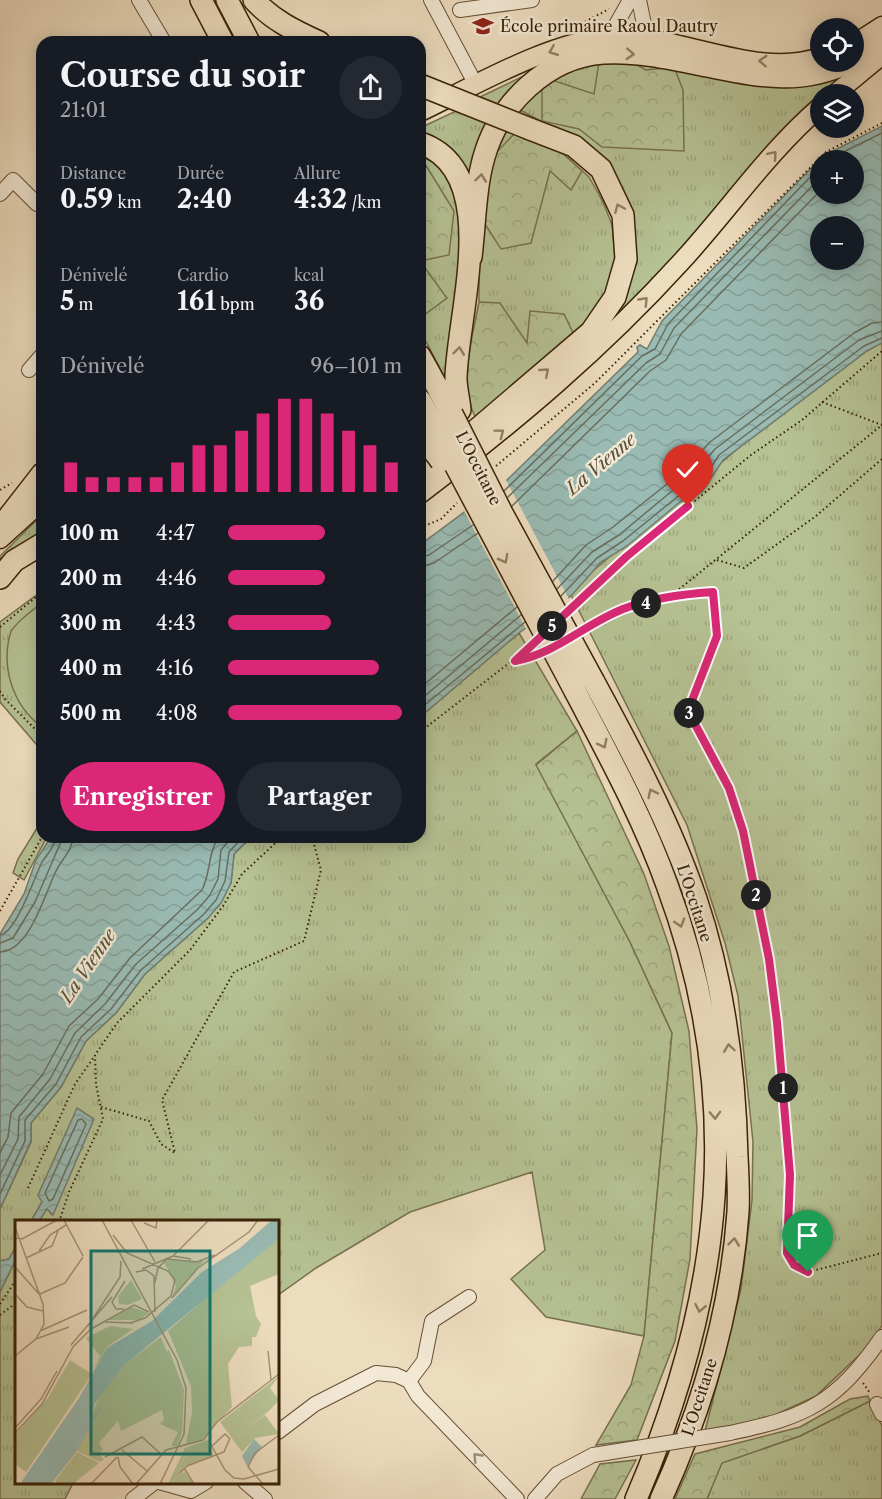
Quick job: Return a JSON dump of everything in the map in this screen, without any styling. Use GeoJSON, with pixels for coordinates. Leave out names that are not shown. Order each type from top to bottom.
{"type":"FeatureCollection","features":[{"type":"Feature","properties":{"kind":"highway"},"geometry":{"type":"LineString","coordinates":[[195,0],[210,36]]}},
{"type":"Feature","properties":{"kind":"highway"},"geometry":{"type":"LineString","coordinates":[[201,0],[220,36]]}},
{"type":"Feature","properties":{"kind":"highway"},"geometry":{"type":"LineString","coordinates":[[226,0],[246,36]]}},
{"type":"Feature","properties":{"kind":"highway"},"geometry":{"type":"LineString","coordinates":[[254,0],[266,13],[305,36]]}},
{"type":"Feature","properties":{"kind":"highway"},"geometry":{"type":"LineString","coordinates":[[864,54],[882,45]]}},
{"type":"Feature","properties":{"kind":"highway"},"geometry":{"type":"LineString","coordinates":[[441,420],[456,379],[483,158],[494,129],[516,97],[564,62],[601,53],[631,53],[785,78],[828,72]]}},
{"type":"Feature","properties":{"kind":"highway"},"geometry":{"type":"LineString","coordinates":[[426,87],[574,146],[601,169],[623,215],[626,259],[615,297],[591,332],[426,473]]}},
{"type":"Feature","properties":{"kind":"highway"},"geometry":{"type":"LineString","coordinates":[[426,145],[433,147],[449,162],[464,185],[471,257]]}},
{"type":"Feature","properties":{"kind":"highway","name":"L'Occitane"},"geometry":{"type":"LineString","coordinates":[[426,374],[467,505],[657,802],[696,899],[713,959],[733,1077],[738,1211],[729,1283],[701,1399],[661,1499]]}},
{"type":"Feature","properties":{"kind":"highway","name":"L'Occitane"},"geometry":{"type":"LineString","coordinates":[[426,406],[441,420],[465,432],[585,687],[667,885],[691,960],[703,1011],[714,1094],[716,1180],[705,1279],[689,1353],[671,1411],[636,1499]]}},
{"type":"Feature","properties":{"kind":"highway"},"geometry":{"type":"LineString","coordinates":[[0,528],[36,482]]}},
{"type":"Feature","properties":{"kind":"highway"},"geometry":{"type":"LineString","coordinates":[[0,579],[14,561],[36,548]]}},
{"type":"Feature","properties":{"kind":"main road"},"geometry":{"type":"LineString","coordinates":[[864,38],[882,26]]}},
{"type":"Feature","properties":{"kind":"main road"},"geometry":{"type":"LineString","coordinates":[[426,109],[559,47],[609,37],[658,40],[756,61],[804,63],[810,61]]}},
{"type":"Feature","properties":{"kind":"main road"},"geometry":{"type":"LineString","coordinates":[[847,84],[882,55]]}},
{"type":"Feature","properties":{"kind":"main road"},"geometry":{"type":"LineString","coordinates":[[426,489],[512,424],[606,341],[682,261],[795,129],[810,116]]}},
{"type":"Feature","properties":{"kind":"main road"},"geometry":{"type":"LineString","coordinates":[[0,538],[36,506]]}},
{"type":"Feature","properties":{"kind":"main road"},"geometry":{"type":"LineString","coordinates":[[0,579],[36,559]]}},
{"type":"Feature","properties":{"kind":"street"},"geometry":{"type":"LineString","coordinates":[[139,0],[160,36]]}},
{"type":"Feature","properties":{"kind":"street"},"geometry":{"type":"LineString","coordinates":[[430,0],[476,85]]}},
{"type":"Feature","properties":{"kind":"street"},"geometry":{"type":"LineString","coordinates":[[460,10],[532,0]]}},
{"type":"Feature","properties":{"kind":"street"},"geometry":{"type":"LineString","coordinates":[[609,37],[630,0]]}},
{"type":"Feature","properties":{"kind":"street"},"geometry":{"type":"LineString","coordinates":[[639,0],[645,29],[658,40]]}},
{"type":"Feature","properties":{"kind":"street"},"geometry":{"type":"LineString","coordinates":[[0,195],[13,180],[36,203]]}},
{"type":"Feature","properties":{"kind":"street"},"geometry":{"type":"LineString","coordinates":[[29,370],[36,362]]}},
{"type":"Feature","properties":{"kind":"street"},"geometry":{"type":"LineString","coordinates":[[409,1381],[424,1361],[432,1321],[468,1297]]}},
{"type":"Feature","properties":{"kind":"street"},"geometry":{"type":"LineString","coordinates":[[534,1499],[557,1474],[593,1455],[730,1433],[780,1422],[826,1400],[857,1373],[882,1337]]}},
{"type":"Feature","properties":{"kind":"street"},"geometry":{"type":"LineString","coordinates":[[279,1431],[315,1404],[376,1373],[396,1375],[409,1381],[418,1395],[517,1499]]}},
{"type":"Feature","properties":{"kind":"street"},"geometry":{"type":"LineString","coordinates":[[133,1499],[154,1484]]}},
{"type":"Feature","properties":{"kind":"street"},"geometry":{"type":"LineString","coordinates":[[162,1484],[191,1495],[204,1484]]}},
{"type":"Feature","properties":{"kind":"street"},"geometry":{"type":"LineString","coordinates":[[247,1484],[265,1499]]}},
{"type":"Feature","properties":{"kind":"path"},"geometry":{"type":"LineString","coordinates":[[492,470],[595,383],[630,345],[826,152],[882,123]]}},
{"type":"Feature","properties":{"kind":"path"},"geometry":{"type":"LineString","coordinates":[[566,613],[635,550],[751,455],[822,402],[882,351]]}},
{"type":"Feature","properties":{"kind":"path"},"geometry":{"type":"LineString","coordinates":[[672,595],[882,425],[822,402]]}},
{"type":"Feature","properties":{"kind":"path"},"geometry":{"type":"LineString","coordinates":[[716,560],[744,568],[816,516],[882,459]]}},
{"type":"Feature","properties":{"kind":"path"},"geometry":{"type":"LineString","coordinates":[[426,525],[467,505]]}},
{"type":"Feature","properties":{"kind":"path"},"geometry":{"type":"LineString","coordinates":[[580,633],[622,610],[672,595],[713,592],[717,636],[688,711],[732,798],[743,831],[769,959],[777,1022],[790,1175],[787,1253],[794,1265],[808,1272],[882,1253]]}},
{"type":"Feature","properties":{"kind":"path"},"geometry":{"type":"LineString","coordinates":[[0,627],[36,596]]}},
{"type":"Feature","properties":{"kind":"path"},"geometry":{"type":"LineString","coordinates":[[426,728],[515,661],[532,645]]}},
{"type":"Feature","properties":{"kind":"path"},"geometry":{"type":"LineString","coordinates":[[515,661],[543,652]]}},
{"type":"Feature","properties":{"kind":"path"},"geometry":{"type":"LineString","coordinates":[[0,691],[36,730]]}},
{"type":"Feature","properties":{"kind":"path"},"geometry":{"type":"LineString","coordinates":[[0,911],[39,843]]}},
{"type":"Feature","properties":{"kind":"path"},"geometry":{"type":"LineString","coordinates":[[28,1188],[75,1084],[117,1023],[190,950],[223,906],[242,874],[276,843]]}},
{"type":"Feature","properties":{"kind":"path"},"geometry":{"type":"LineString","coordinates":[[101,1107],[149,1121],[161,1144],[175,1152],[162,1100],[234,972],[303,941],[321,870],[314,843]]}},
{"type":"Feature","properties":{"kind":"path"},"geometry":{"type":"LineString","coordinates":[[59,1220],[69,1192],[103,1119],[96,1084],[95,1055]]}},
{"type":"Feature","properties":{"kind":"path"},"geometry":{"type":"LineString","coordinates":[[0,1304],[15,1282]]}},
{"type":"Feature","properties":{"kind":"path"},"geometry":{"type":"LineString","coordinates":[[0,1315],[15,1305]]}},
{"type":"Feature","properties":{"kind":"path"},"geometry":{"type":"LineString","coordinates":[[857,1373],[879,1409]]}},
{"type":"Feature","properties":{"kind":"green space"},"geometry":{"type":"Polygon","coordinates":[[[882,50],[864,65],[864,54],[882,50]]]}},
{"type":"Feature","properties":{"kind":"green space"},"geometry":{"type":"Polygon","coordinates":[[[628,60],[646,70],[674,67],[683,90],[684,151],[602,147],[579,129],[542,121],[542,85],[552,80],[594,94],[599,62],[628,60]]]}},
{"type":"Feature","properties":{"kind":"green space"},"geometry":{"type":"Polygon","coordinates":[[[616,61],[637,63],[732,81],[810,67],[810,72],[856,72],[842,84],[810,84],[810,113],[598,341],[633,234],[624,191],[601,161],[575,139],[516,108],[559,76],[578,67],[596,63],[616,61]]]}},
{"type":"Feature","properties":{"kind":"green space"},"geometry":{"type":"Polygon","coordinates":[[[534,71],[502,106],[480,97],[534,71]]]}},
{"type":"Feature","properties":{"kind":"green space"},"geometry":{"type":"Polygon","coordinates":[[[458,110],[488,121],[473,185],[426,142],[426,125],[458,110]]]}},
{"type":"Feature","properties":{"kind":"green space"},"geometry":{"type":"Polygon","coordinates":[[[503,127],[561,152],[589,177],[603,202],[612,225],[615,256],[612,277],[603,301],[585,331],[466,379],[479,302],[479,269],[490,159],[503,127]]]}},
{"type":"Feature","properties":{"kind":"green space"},"geometry":{"type":"Polygon","coordinates":[[[516,132],[561,152],[582,171],[571,190],[550,171],[531,243],[501,249],[483,221],[490,159],[516,132]]]}},
{"type":"Feature","properties":{"kind":"green space"},"geometry":{"type":"Polygon","coordinates":[[[426,160],[439,167],[451,187],[458,213],[460,244],[458,277],[447,372],[443,374],[426,341],[426,160]]]}},
{"type":"Feature","properties":{"kind":"green space"},"geometry":{"type":"Polygon","coordinates":[[[426,166],[454,211],[449,255],[426,260],[426,166]]]}},
{"type":"Feature","properties":{"kind":"green space"},"geometry":{"type":"Polygon","coordinates":[[[426,269],[447,298],[426,314],[426,269]]]}},
{"type":"Feature","properties":{"kind":"green space"},"geometry":{"type":"Polygon","coordinates":[[[479,302],[500,303],[527,343],[530,311],[564,314],[576,339],[476,419],[468,391],[467,376],[470,346],[479,302]]]}},
{"type":"Feature","properties":{"kind":"green space"},"geometry":{"type":"Polygon","coordinates":[[[882,327],[882,1325],[872,1343],[816,1396],[766,1419],[705,1431],[741,1289],[752,1200],[753,1142],[738,996],[725,943],[687,825],[569,591],[882,327]]]}},
{"type":"Feature","properties":{"kind":"green space"},"geometry":{"type":"Polygon","coordinates":[[[36,521],[36,542],[0,566],[0,556],[36,521]]]}},
{"type":"Feature","properties":{"kind":"green space"},"geometry":{"type":"Polygon","coordinates":[[[36,595],[36,744],[0,702],[0,622],[36,595]]]}},
{"type":"Feature","properties":{"kind":"green space"},"geometry":{"type":"Polygon","coordinates":[[[36,608],[36,722],[23,708],[8,672],[7,658],[11,631],[21,619],[36,608]]]}},
{"type":"Feature","properties":{"kind":"green space"},"geometry":{"type":"Polygon","coordinates":[[[519,633],[577,731],[536,764],[630,942],[672,1033],[644,1336],[546,1317],[511,1279],[545,1250],[532,1172],[410,1212],[316,1268],[279,1294],[279,1220],[40,1220],[47,1208],[42,1202],[32,1220],[15,1220],[15,1248],[9,1259],[0,1261],[0,1209],[31,1142],[31,1123],[61,1087],[86,1041],[116,1013],[145,974],[208,918],[231,883],[234,854],[245,843],[426,843],[426,712],[519,633]]]}},
{"type":"Feature","properties":{"kind":"green space"},"geometry":{"type":"Polygon","coordinates":[[[577,731],[644,874],[669,946],[689,1031],[697,1129],[690,1259],[675,1341],[637,1440],[596,1445],[631,1385],[644,1336],[672,1033],[630,942],[536,765],[577,731]]]}},
{"type":"Feature","properties":{"kind":"green space"},"geometry":{"type":"Polygon","coordinates":[[[36,830],[36,843],[44,843],[24,880],[13,873],[18,859],[36,830]]]}},
{"type":"Feature","properties":{"kind":"green space"},"geometry":{"type":"Polygon","coordinates":[[[15,1261],[15,1484],[72,1484],[65,1499],[0,1499],[0,1292],[15,1261]]]}},
{"type":"Feature","properties":{"kind":"green space"},"geometry":{"type":"Polygon","coordinates":[[[868,1396],[870,1401],[800,1436],[722,1463],[707,1499],[675,1499],[695,1454],[800,1427],[850,1399],[868,1396]]]}},
{"type":"Feature","properties":{"kind":"green space"},"geometry":{"type":"Polygon","coordinates":[[[870,1401],[882,1426],[882,1499],[707,1499],[721,1463],[800,1436],[870,1401]]]}},
{"type":"Feature","properties":{"kind":"green space"},"geometry":{"type":"Polygon","coordinates":[[[636,1460],[615,1499],[581,1499],[600,1464],[636,1460]]]}},
{"type":"Feature","properties":{"kind":"water","name":"La Vienne"},"geometry":{"type":"Polygon","coordinates":[[[882,126],[882,343],[867,351],[723,460],[702,492],[680,502],[627,546],[601,562],[571,596],[519,633],[426,712],[426,541],[506,481],[638,352],[637,347],[640,345],[647,349],[662,321],[810,169],[810,204],[864,204],[864,150],[835,150],[858,138],[864,138],[864,135],[882,126]]]}},
{"type":"Feature","properties":{"kind":"water","name":"La Vienne"},"geometry":{"type":"Polygon","coordinates":[[[47,843],[245,843],[234,854],[231,883],[221,903],[208,918],[145,974],[116,1013],[86,1041],[61,1087],[31,1123],[31,1141],[0,1209],[0,934],[24,894],[36,860],[47,843]]]}},
{"type":"Feature","properties":{"kind":"water"},"geometry":{"type":"Polygon","coordinates":[[[77,1108],[94,1119],[53,1215],[47,1209],[40,1220],[32,1220],[42,1202],[38,1195],[77,1108]]]}},
{"type":"Feature","properties":{"kind":"water"},"geometry":{"type":"Polygon","coordinates":[[[15,1248],[15,1261],[0,1292],[0,1261],[9,1259],[15,1248]]]}},
{"type":"Feature","properties":{"kind":"pier"},"geometry":{"type":"Polygon","coordinates":[[[505,478],[570,601],[527,631],[464,511],[505,478]]]}},
{"type":"Feature","properties":{"kind":"place","name":"École primaire Raoul Dautry"},"geometry":{"type":"Point","coordinates":[483,26]}},
{"type":"Feature","properties":{"kind":"route"},"geometry":{"type":"LineString","coordinates":[[688,506],[626,557],[515,661],[533,657],[622,610],[672,595],[713,592],[717,636],[688,711],[729,788],[743,831],[769,959],[777,1022],[790,1175],[787,1253],[794,1265],[808,1272]]}}]}
